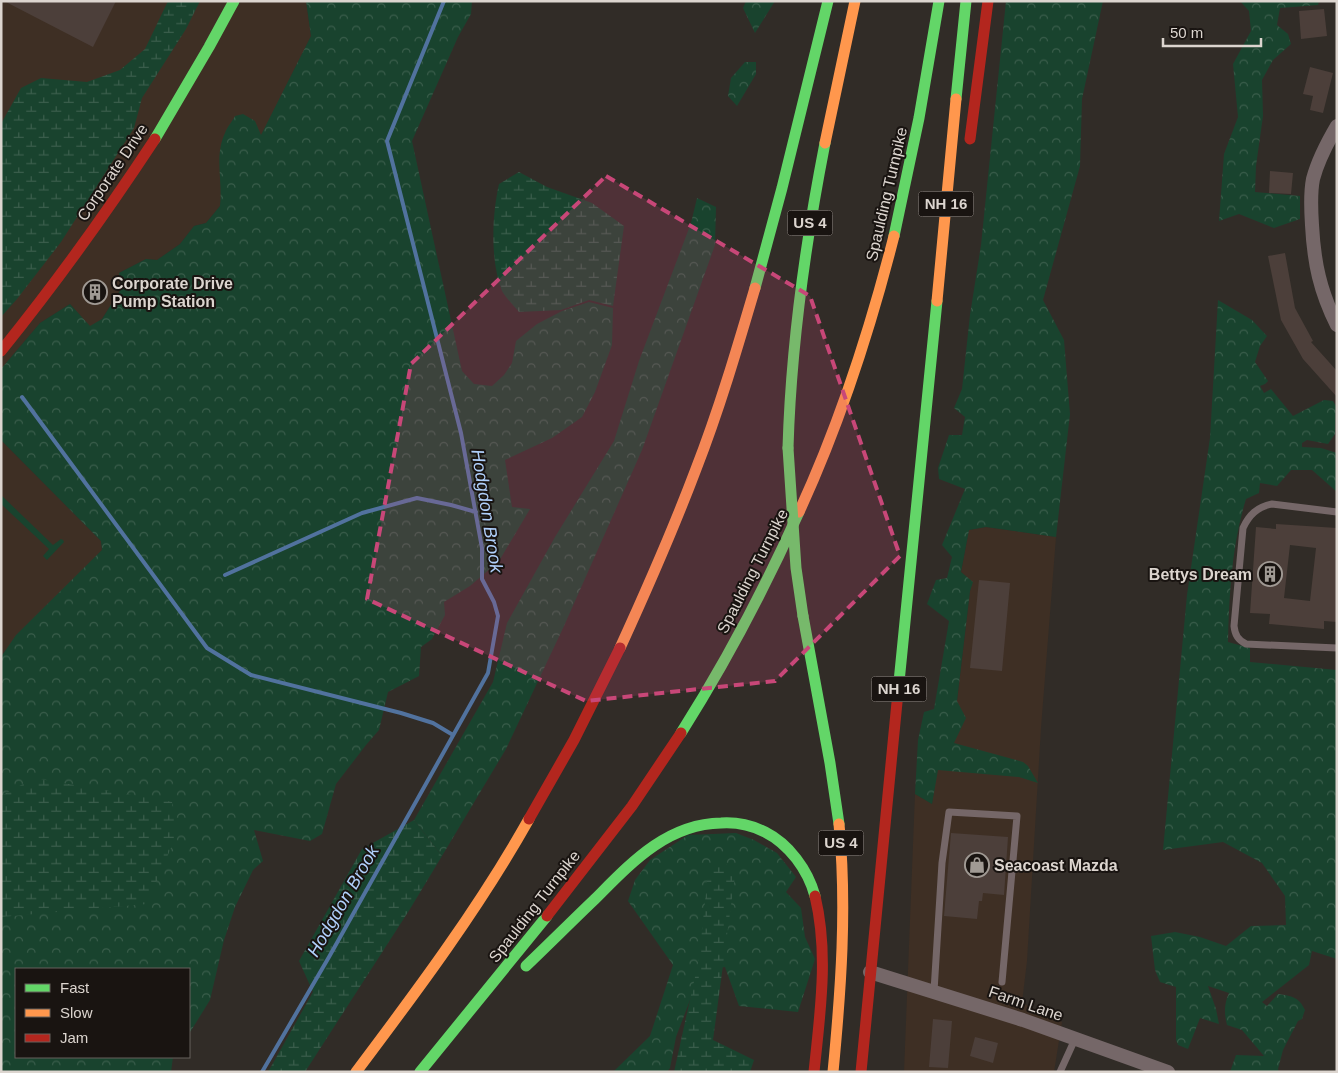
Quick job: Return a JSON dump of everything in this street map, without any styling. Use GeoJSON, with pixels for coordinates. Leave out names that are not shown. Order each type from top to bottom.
{"type":"FeatureCollection","features":[{"type":"Feature","properties":{"kind":"main road","name":"Corporate Drive"},"geometry":{"type":"LineString","coordinates":[[1,351],[31,315],[123,188],[188,84],[234,1]]}},
{"type":"Feature","properties":{"kind":"main road"},"geometry":{"type":"LineString","coordinates":[[356,1072],[429,974],[508,853],[580,728],[642,601],[679,512],[728,376],[768,238],[828,1]]}},
{"type":"Feature","properties":{"kind":"main road","name":"US 4"},"geometry":{"type":"LineString","coordinates":[[833,1072],[844,946],[842,852],[835,796],[795,560],[788,448],[789,384],[795,320],[820,169],[855,1]]}},
{"type":"Feature","properties":{"kind":"main road","name":"Spaulding Turnpike"},"geometry":{"type":"LineString","coordinates":[[420,1072],[556,904],[648,783],[714,679],[785,545],[827,448],[874,312],[898,220],[912,155],[939,1]]}},
{"type":"Feature","properties":{"kind":"main road","name":"NH 16"},"geometry":{"type":"LineString","coordinates":[[860,1072],[966,1]]}},
{"type":"Feature","properties":{"kind":"main road"},"geometry":{"type":"LineString","coordinates":[[968,151],[988,1]]}},
{"type":"Feature","properties":{"kind":"main road"},"geometry":{"type":"LineString","coordinates":[[926,406],[955,229]]}},
{"type":"Feature","properties":{"kind":"main road"},"geometry":{"type":"LineString","coordinates":[[518,973],[649,847],[671,834],[700,824],[731,822],[761,830],[786,846],[806,870],[817,898],[822,930],[822,966],[814,1072]]}},
{"type":"Feature","properties":{"kind":"main road"},"geometry":{"type":"LineString","coordinates":[[436,1053],[504,986]]}},
{"type":"Feature","properties":{"kind":"street"},"geometry":{"type":"LineString","coordinates":[[1337,126],[1317,165],[1311,198],[1312,236],[1316,270],[1321,289],[1337,325]]}},
{"type":"Feature","properties":{"kind":"street","name":"Farm Lane"},"geometry":{"type":"LineString","coordinates":[[870,972],[934,991],[1168,1072]]}},
{"type":"Feature","properties":{"kind":"lane"},"geometry":{"type":"LineString","coordinates":[[1337,512],[1272,504],[1258,509],[1246,521],[1243,528],[1234,626],[1235,633],[1240,641],[1253,644],[1337,648]]}},
{"type":"Feature","properties":{"kind":"lane"},"geometry":{"type":"LineString","coordinates":[[934,991],[942,863],[949,812],[1017,816],[1002,982]]}},
{"type":"Feature","properties":{"kind":"lane"},"geometry":{"type":"LineString","coordinates":[[1060,1072],[1075,1039]]}},
{"type":"Feature","properties":{"kind":"highlighted area"},"geometry":{"type":"Polygon","coordinates":[[[606,176],[810,296],[900,556],[775,681],[586,701],[367,599],[411,364],[606,176]]]}},
{"type":"Feature","properties":{"kind":"shaded area"},"geometry":{"type":"Polygon","coordinates":[[[1,1],[306,1],[311,36],[261,136],[221,200],[220,206],[206,223],[194,226],[180,244],[157,260],[146,259],[119,273],[123,285],[102,319],[90,327],[70,304],[40,323],[1,369],[1,1]]]}},
{"type":"Feature","properties":{"kind":"shaded area"},"geometry":{"type":"Polygon","coordinates":[[[1,440],[101,541],[102,550],[1,657],[1,440]]]}},
{"type":"Feature","properties":{"kind":"shaded area"},"geometry":{"type":"Polygon","coordinates":[[[986,527],[1056,537],[1041,728],[1027,961],[1022,1003],[1062,1022],[1054,1072],[904,1072],[915,794],[932,804],[937,770],[957,701],[972,582],[961,572],[969,530],[986,527]]]}},
{"type":"Feature","properties":{"kind":"green space"},"geometry":{"type":"Polygon","coordinates":[[[168,1],[200,1],[186,29],[142,98],[134,128],[61,242],[1,317],[2,122],[21,88],[41,78],[87,82],[120,70],[145,49],[168,1]]]}},
{"type":"Feature","properties":{"kind":"green space"},"geometry":{"type":"Polygon","coordinates":[[[306,1],[472,1],[471,14],[458,37],[412,141],[462,371],[474,384],[492,386],[504,375],[512,363],[516,341],[537,324],[562,311],[589,302],[613,308],[612,345],[595,392],[582,417],[552,438],[505,460],[512,507],[530,509],[499,561],[470,586],[444,602],[445,615],[432,639],[421,647],[419,676],[388,692],[379,730],[336,784],[322,834],[310,841],[254,830],[263,861],[253,870],[235,907],[224,940],[210,1000],[190,1032],[190,968],[15,968],[15,1058],[173,1058],[171,1072],[1,1072],[1,657],[16,635],[102,550],[101,541],[1,440],[1,369],[40,323],[70,304],[90,326],[102,319],[123,286],[119,273],[146,259],[157,260],[180,244],[194,226],[206,223],[220,206],[219,160],[226,131],[235,116],[243,114],[255,121],[261,135],[311,36],[306,1]]]}},
{"type":"Feature","properties":{"kind":"green space"},"geometry":{"type":"Polygon","coordinates":[[[746,1],[775,1],[755,33],[743,8],[746,1]]]}},
{"type":"Feature","properties":{"kind":"green space"},"geometry":{"type":"Polygon","coordinates":[[[1006,1],[1103,1],[1082,99],[1080,166],[1043,300],[1064,340],[1070,414],[1056,537],[986,527],[969,530],[961,572],[973,582],[970,591],[957,701],[966,718],[954,743],[1023,762],[1028,766],[1038,783],[1019,777],[938,770],[932,804],[915,794],[918,740],[924,712],[934,709],[949,621],[927,604],[936,580],[947,578],[952,557],[942,545],[965,489],[939,479],[938,468],[949,435],[962,435],[965,417],[954,408],[962,389],[970,315],[981,245],[1006,1]]]}},
{"type":"Feature","properties":{"kind":"green space"},"geometry":{"type":"Polygon","coordinates":[[[1240,1],[1319,1],[1318,5],[1280,8],[1277,25],[1288,34],[1291,44],[1273,60],[1262,80],[1263,116],[1256,166],[1255,192],[1300,196],[1300,219],[1274,228],[1239,214],[1219,221],[1224,154],[1238,117],[1233,64],[1251,31],[1249,11],[1240,1]]]}},
{"type":"Feature","properties":{"kind":"green space"},"geometry":{"type":"Polygon","coordinates":[[[745,62],[756,62],[756,74],[737,106],[728,96],[731,78],[745,62]]]}},
{"type":"Feature","properties":{"kind":"green space"},"geometry":{"type":"Polygon","coordinates":[[[519,172],[547,187],[592,203],[624,226],[613,306],[589,300],[561,310],[519,312],[504,294],[495,266],[493,238],[495,210],[499,184],[519,172]]]}},
{"type":"Feature","properties":{"kind":"green space"},"geometry":{"type":"Polygon","coordinates":[[[697,198],[716,207],[715,245],[642,450],[564,626],[506,749],[442,856],[414,820],[493,682],[507,623],[555,537],[614,441],[639,361],[691,223],[697,198]]]}},
{"type":"Feature","properties":{"kind":"green space"},"geometry":{"type":"Polygon","coordinates":[[[1218,300],[1252,320],[1267,336],[1260,346],[1255,362],[1268,381],[1260,386],[1264,393],[1271,389],[1293,416],[1324,400],[1333,401],[1336,406],[1335,434],[1328,444],[1307,440],[1302,443],[1302,447],[1321,448],[1337,453],[1337,492],[1312,470],[1291,470],[1277,486],[1260,483],[1259,493],[1246,499],[1241,516],[1234,551],[1230,588],[1228,642],[1250,648],[1250,662],[1337,670],[1337,959],[1312,951],[1309,965],[1262,1002],[1267,1006],[1278,994],[1298,1000],[1305,1010],[1302,1019],[1298,1021],[1283,1050],[1278,1069],[1279,1072],[1230,1072],[1236,1055],[1264,1056],[1242,1030],[1227,1025],[1225,1009],[1229,993],[1208,986],[1219,1024],[1200,1018],[1188,1049],[1178,1045],[1176,1040],[1176,987],[1160,982],[1155,970],[1151,936],[1175,932],[1200,937],[1226,946],[1251,926],[1286,925],[1285,896],[1262,863],[1223,842],[1163,850],[1187,595],[1210,438],[1218,300]]]}},
{"type":"Feature","properties":{"kind":"green space"},"geometry":{"type":"Polygon","coordinates":[[[1,495],[53,545],[61,539],[63,540],[64,542],[47,560],[43,556],[49,549],[1,504],[1,495]]]}},
{"type":"Feature","properties":{"kind":"green space"},"geometry":{"type":"Polygon","coordinates":[[[34,778],[172,802],[176,836],[147,904],[1,917],[1,796],[34,778]]]}},
{"type":"Feature","properties":{"kind":"green space"},"geometry":{"type":"Polygon","coordinates":[[[414,820],[442,856],[305,1072],[268,1072],[313,992],[299,961],[362,849],[414,820]]]}},
{"type":"Feature","properties":{"kind":"green space"},"geometry":{"type":"Polygon","coordinates":[[[736,833],[754,840],[777,853],[796,877],[786,892],[801,908],[805,937],[815,959],[798,1012],[739,1006],[725,967],[701,971],[676,1037],[670,1068],[667,1072],[613,1072],[650,1036],[673,965],[628,901],[635,880],[650,860],[688,835],[736,833]]]}},
{"type":"Feature","properties":{"kind":"green space"},"geometry":{"type":"Polygon","coordinates":[[[719,862],[736,868],[713,1040],[754,1060],[750,1072],[674,1072],[699,959],[708,873],[719,862]]]}},
{"type":"Feature","properties":{"kind":"building"},"geometry":{"type":"Polygon","coordinates":[[[4,1],[116,1],[93,47],[4,1]]]}},
{"type":"Feature","properties":{"kind":"building"},"geometry":{"type":"Polygon","coordinates":[[[1324,9],[1327,36],[1301,39],[1299,11],[1324,9]]]}},
{"type":"Feature","properties":{"kind":"building"},"geometry":{"type":"Polygon","coordinates":[[[1310,67],[1333,73],[1323,113],[1310,110],[1313,96],[1303,94],[1310,67]]]}},
{"type":"Feature","properties":{"kind":"building"},"geometry":{"type":"Polygon","coordinates":[[[1270,171],[1293,173],[1291,194],[1269,193],[1270,171]]]}},
{"type":"Feature","properties":{"kind":"building"},"geometry":{"type":"Polygon","coordinates":[[[1285,253],[1295,308],[1313,341],[1311,342],[1337,371],[1337,397],[1303,359],[1281,320],[1268,256],[1285,253]]]}},
{"type":"Feature","properties":{"kind":"building","name":"Corporate Drive Pump Station"},"geometry":{"type":"Polygon","coordinates":[[[95,281],[106,289],[95,303],[84,295],[95,281]]]}},
{"type":"Feature","properties":{"kind":"building","name":"Bettys Dream"},"geometry":{"type":"Polygon","coordinates":[[[1276,524],[1337,528],[1337,622],[1324,621],[1324,629],[1269,624],[1270,614],[1250,613],[1256,527],[1276,529],[1276,524]],[[1290,545],[1284,598],[1310,601],[1316,548],[1290,545]]]}},
{"type":"Feature","properties":{"kind":"building"},"geometry":{"type":"Polygon","coordinates":[[[979,580],[1010,583],[1002,671],[970,668],[979,580]]]}},
{"type":"Feature","properties":{"kind":"building","name":"Seacoast Mazda"},"geometry":{"type":"Polygon","coordinates":[[[951,833],[1008,837],[1004,895],[983,893],[982,901],[979,901],[977,919],[944,916],[951,833]]]}},
{"type":"Feature","properties":{"kind":"building"},"geometry":{"type":"Polygon","coordinates":[[[933,1019],[952,1021],[948,1068],[929,1067],[933,1019]]]}},
{"type":"Feature","properties":{"kind":"building"},"geometry":{"type":"Polygon","coordinates":[[[975,1037],[998,1043],[993,1063],[970,1056],[975,1037]]]}},
{"type":"Feature","properties":{"kind":"waterway","name":"Hodgdon Brook"},"geometry":{"type":"LineString","coordinates":[[262,1072],[329,957],[488,673],[498,616],[494,602],[482,579],[482,548],[461,433],[387,141],[444,1]]}},
{"type":"Feature","properties":{"kind":"waterway"},"geometry":{"type":"LineString","coordinates":[[22,397],[207,648],[251,675],[401,713],[433,723],[453,735]]}},
{"type":"Feature","properties":{"kind":"waterway"},"geometry":{"type":"LineString","coordinates":[[225,575],[362,513],[417,498],[476,512]]}},
{"type":"Feature","properties":{"kind":"traffic: fast"},"geometry":{"type":"LineString","coordinates":[[155,139],[234,1]]}},
{"type":"Feature","properties":{"kind":"traffic: fast"},"geometry":{"type":"LineString","coordinates":[[755,288],[782,188],[828,1]]}},
{"type":"Feature","properties":{"kind":"traffic: fast"},"geometry":{"type":"LineString","coordinates":[[894,236],[919,118],[939,1]]}},
{"type":"Feature","properties":{"kind":"traffic: fast"},"geometry":{"type":"LineString","coordinates":[[956,99],[966,1]]}},
{"type":"Feature","properties":{"kind":"traffic: fast"},"geometry":{"type":"LineString","coordinates":[[788,448],[792,371],[800,295],[825,143]]}},
{"type":"Feature","properties":{"kind":"traffic: fast"},"geometry":{"type":"LineString","coordinates":[[898,692],[937,301]]}},
{"type":"Feature","properties":{"kind":"traffic: fast"},"geometry":{"type":"LineString","coordinates":[[788,448],[796,568],[803,616]]}},
{"type":"Feature","properties":{"kind":"traffic: fast"},"geometry":{"type":"LineString","coordinates":[[681,733],[714,679],[744,624],[773,569],[799,512]]}},
{"type":"Feature","properties":{"kind":"traffic: fast"},"geometry":{"type":"LineString","coordinates":[[803,616],[830,763],[839,824]]}},
{"type":"Feature","properties":{"kind":"traffic: fast"},"geometry":{"type":"LineString","coordinates":[[526,966],[621,873],[650,848],[683,830],[701,825],[732,823],[749,826],[774,837],[790,851],[802,867],[815,896]]}},
{"type":"Feature","properties":{"kind":"traffic: fast"},"geometry":{"type":"LineString","coordinates":[[420,1072],[547,916]]}},
{"type":"Feature","properties":{"kind":"traffic: slow"},"geometry":{"type":"LineString","coordinates":[[825,143],[855,1]]}},
{"type":"Feature","properties":{"kind":"traffic: slow"},"geometry":{"type":"LineString","coordinates":[[937,301],[956,99]]}},
{"type":"Feature","properties":{"kind":"traffic: slow"},"geometry":{"type":"LineString","coordinates":[[799,512],[828,445],[853,376],[894,236]]}},
{"type":"Feature","properties":{"kind":"traffic: slow"},"geometry":{"type":"LineString","coordinates":[[620,648],[669,537],[704,447],[755,288]]}},
{"type":"Feature","properties":{"kind":"traffic: slow"},"geometry":{"type":"LineString","coordinates":[[356,1072],[468,917],[529,819]]}},
{"type":"Feature","properties":{"kind":"traffic: slow"},"geometry":{"type":"LineString","coordinates":[[833,1072],[843,917],[839,824]]}},
{"type":"Feature","properties":{"kind":"traffic: jam"},"geometry":{"type":"LineString","coordinates":[[970,139],[988,1]]}},
{"type":"Feature","properties":{"kind":"traffic: jam"},"geometry":{"type":"LineString","coordinates":[[1,351],[81,247],[155,139]]}},
{"type":"Feature","properties":{"kind":"traffic: jam"},"geometry":{"type":"LineString","coordinates":[[529,819],[574,740],[620,648]]}},
{"type":"Feature","properties":{"kind":"traffic: jam"},"geometry":{"type":"LineString","coordinates":[[861,1072],[898,692]]}},
{"type":"Feature","properties":{"kind":"traffic: jam"},"geometry":{"type":"LineString","coordinates":[[547,916],[632,806],[681,733]]}},
{"type":"Feature","properties":{"kind":"traffic: jam"},"geometry":{"type":"LineString","coordinates":[[814,1072],[822,984],[822,940],[815,896]]}},
{"type":"Feature","properties":{"kind":"place","name":"Corporate Drive Pump Station"},"geometry":{"type":"Point","coordinates":[95,292]}},
{"type":"Feature","properties":{"kind":"place","name":"Bettys Dream"},"geometry":{"type":"Point","coordinates":[1270,574]}},
{"type":"Feature","properties":{"kind":"place","name":"Seacoast Mazda"},"geometry":{"type":"Point","coordinates":[977,865]}}]}
